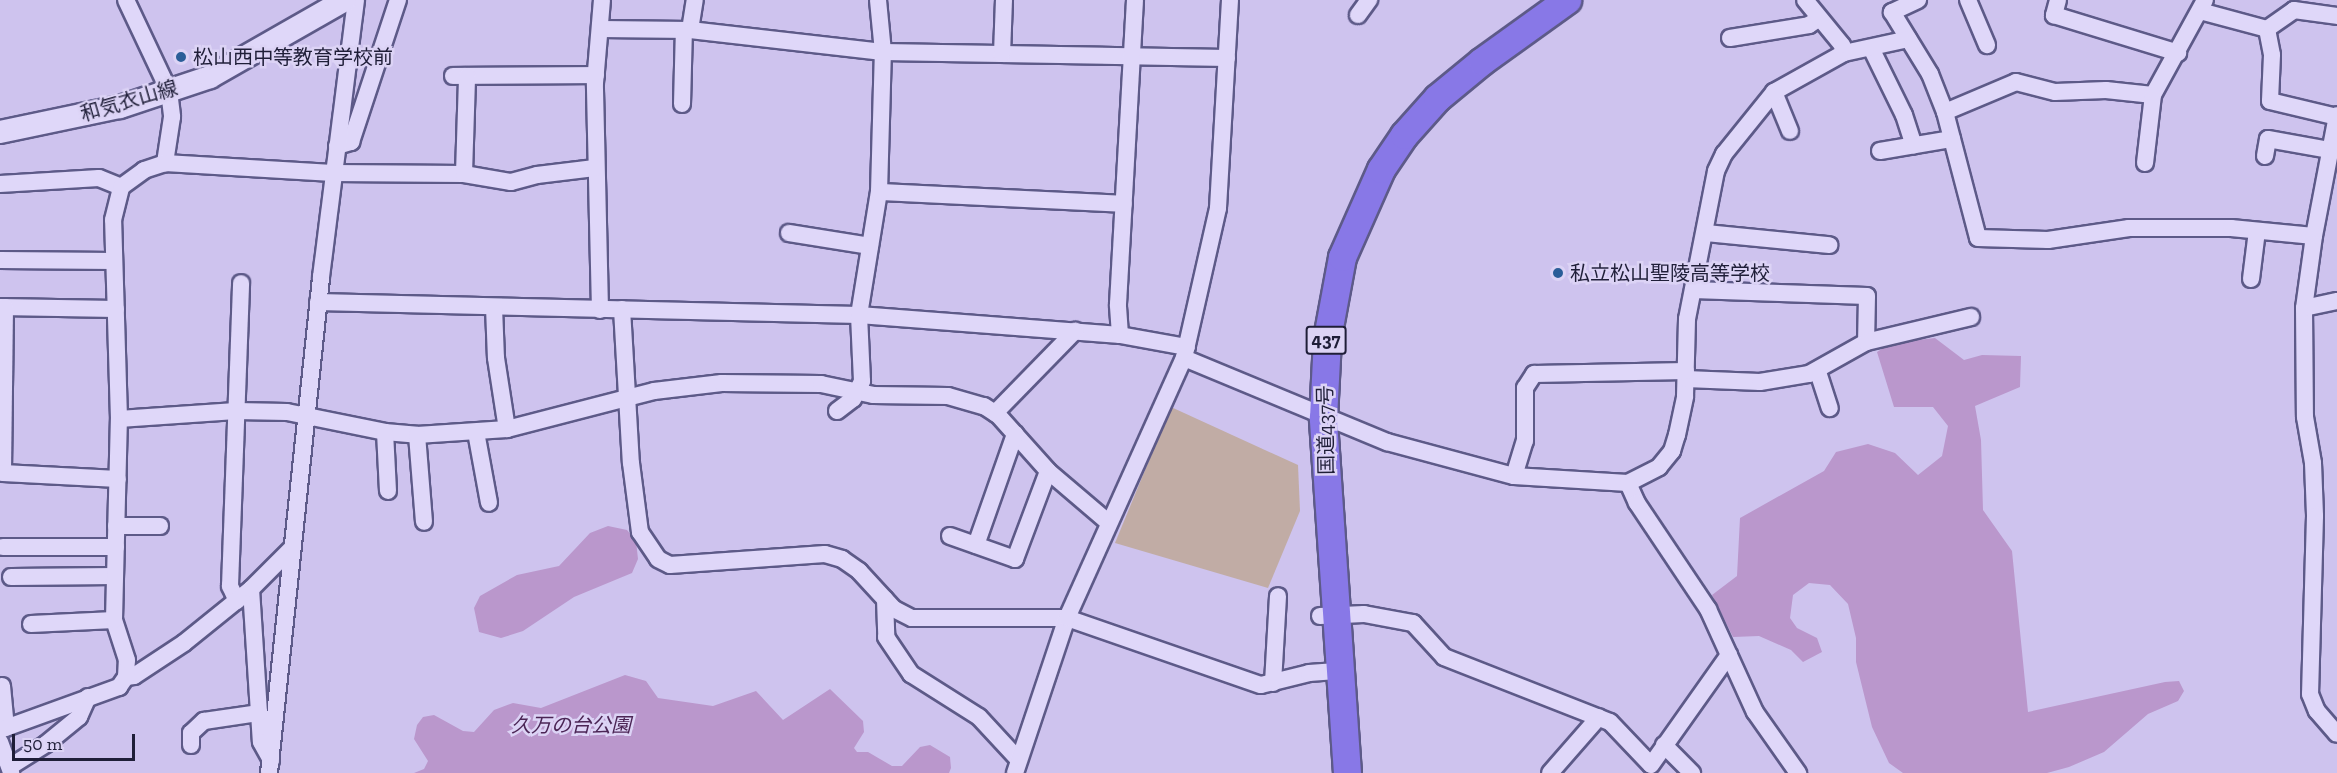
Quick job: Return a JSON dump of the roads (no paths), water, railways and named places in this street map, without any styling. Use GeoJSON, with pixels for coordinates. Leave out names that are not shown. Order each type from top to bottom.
{"type":"FeatureCollection","features":[{"type":"Feature","properties":{"kind":"highway","name":"国道437号"},"geometry":{"type":"LineString","coordinates":[[1332,773],[1332,672],[1310,338],[1319,272],[1343,207],[1367,160],[1426,87],[1540,0]]}},
{"type":"Feature","properties":{"kind":"highway","name":"国道437号"},"geometry":{"type":"LineString","coordinates":[[1316,415],[1332,299],[1354,224],[1381,169],[1437,99],[1567,0]]}},
{"type":"Feature","properties":{"kind":"highway","name":"国道437号"},"geometry":{"type":"LineString","coordinates":[[1332,672],[1347,773]]}},
{"type":"Feature","properties":{"kind":"main road","name":"和気衣山線"},"geometry":{"type":"LineString","coordinates":[[0,132],[120,107],[210,77],[345,0]]}},
{"type":"Feature","properties":{"kind":"street"},"geometry":{"type":"LineString","coordinates":[[126,0],[169,91],[172,117],[165,163]]}},
{"type":"Feature","properties":{"kind":"street"},"geometry":{"type":"LineString","coordinates":[[270,767],[318,302],[356,0]]}},
{"type":"Feature","properties":{"kind":"street"},"geometry":{"type":"LineString","coordinates":[[337,146],[351,142],[398,0]]}},
{"type":"Feature","properties":{"kind":"street"},"geometry":{"type":"LineString","coordinates":[[600,310],[595,168],[596,75],[602,0]]}},
{"type":"Feature","properties":{"kind":"street"},"geometry":{"type":"LineString","coordinates":[[682,104],[687,30],[695,0]]}},
{"type":"Feature","properties":{"kind":"street"},"geometry":{"type":"LineString","coordinates":[[837,411],[858,392],[863,367],[859,315],[879,192],[884,52],[878,0]]}},
{"type":"Feature","properties":{"kind":"street"},"geometry":{"type":"LineString","coordinates":[[1002,54],[1004,0]]}},
{"type":"Feature","properties":{"kind":"street"},"geometry":{"type":"LineString","coordinates":[[1120,335],[1118,304],[1135,0]]}},
{"type":"Feature","properties":{"kind":"street"},"geometry":{"type":"LineString","coordinates":[[1016,766],[1066,618],[1186,353],[1218,208],[1230,0]]}},
{"type":"Feature","properties":{"kind":"street"},"geometry":{"type":"LineString","coordinates":[[1358,15],[1369,0]]}},
{"type":"Feature","properties":{"kind":"street"},"geometry":{"type":"LineString","coordinates":[[1805,0],[1818,19],[1842,45],[1844,53]]}},
{"type":"Feature","properties":{"kind":"street"},"geometry":{"type":"LineString","coordinates":[[1918,0],[1892,12],[1930,74],[1945,112],[1978,238],[2049,240],[2129,228],[2257,231],[2314,236]]}},
{"type":"Feature","properties":{"kind":"street"},"geometry":{"type":"LineString","coordinates":[[1968,0],[1987,45]]}},
{"type":"Feature","properties":{"kind":"street"},"geometry":{"type":"LineString","coordinates":[[2058,0],[2054,15],[2178,53]]}},
{"type":"Feature","properties":{"kind":"street"},"geometry":{"type":"LineString","coordinates":[[2145,163],[2153,95],[2203,6],[2267,29]]}},
{"type":"Feature","properties":{"kind":"street"},"geometry":{"type":"LineString","coordinates":[[2267,29],[2294,10],[2337,16]]}},
{"type":"Feature","properties":{"kind":"street"},"geometry":{"type":"LineString","coordinates":[[1730,38],[1809,25],[1818,19]]}},
{"type":"Feature","properties":{"kind":"street"},"geometry":{"type":"LineString","coordinates":[[601,29],[687,30],[884,52],[1227,57]]}},
{"type":"Feature","properties":{"kind":"street"},"geometry":{"type":"LineString","coordinates":[[2267,29],[2272,55],[2270,100],[2337,116],[2314,236],[2304,308],[2305,417],[2313,463],[2314,516],[2310,694],[2317,711],[2337,734]]}},
{"type":"Feature","properties":{"kind":"street"},"geometry":{"type":"LineString","coordinates":[[318,302],[859,315],[1120,335],[1186,353],[1316,415],[1387,442],[1514,476],[1628,483],[1659,467],[1672,451],[1686,375],[1687,319],[1706,233],[1716,171],[1724,154],[1774,92],[1844,53],[1872,50],[1909,39]]}},
{"type":"Feature","properties":{"kind":"street"},"geometry":{"type":"LineString","coordinates":[[1872,50],[1904,115],[1914,145]]}},
{"type":"Feature","properties":{"kind":"street"},"geometry":{"type":"LineString","coordinates":[[464,174],[460,76],[596,75]]}},
{"type":"Feature","properties":{"kind":"street"},"geometry":{"type":"LineString","coordinates":[[1945,112],[2016,82],[2055,92],[2106,90],[2153,95]]}},
{"type":"Feature","properties":{"kind":"street"},"geometry":{"type":"LineString","coordinates":[[1774,92],[1790,131]]}},
{"type":"Feature","properties":{"kind":"street"},"geometry":{"type":"LineString","coordinates":[[1880,151],[1952,139]]}},
{"type":"Feature","properties":{"kind":"street"},"geometry":{"type":"LineString","coordinates":[[2265,156],[2268,139],[2330,150]]}},
{"type":"Feature","properties":{"kind":"street"},"geometry":{"type":"LineString","coordinates":[[2,734],[88,697],[119,687],[126,677],[127,660],[114,620],[119,419],[113,220],[121,187],[144,170],[165,163],[333,173],[464,174],[511,182],[537,175],[595,168]]}},
{"type":"Feature","properties":{"kind":"street"},"geometry":{"type":"LineString","coordinates":[[0,184],[99,178],[121,187]]}},
{"type":"Feature","properties":{"kind":"street"},"geometry":{"type":"LineString","coordinates":[[879,192],[1124,204]]}},
{"type":"Feature","properties":{"kind":"street"},"geometry":{"type":"LineString","coordinates":[[2251,279],[2257,231]]}},
{"type":"Feature","properties":{"kind":"street"},"geometry":{"type":"LineString","coordinates":[[789,232],[870,246]]}},
{"type":"Feature","properties":{"kind":"street"},"geometry":{"type":"LineString","coordinates":[[1706,233],[1829,245]]}},
{"type":"Feature","properties":{"kind":"street"},"geometry":{"type":"LineString","coordinates":[[0,260],[114,261]]}},
{"type":"Feature","properties":{"kind":"street"},"geometry":{"type":"LineString","coordinates":[[237,601],[230,586],[241,283]]}},
{"type":"Feature","properties":{"kind":"street"},"geometry":{"type":"LineString","coordinates":[[1693,290],[1867,296],[1866,342]]}},
{"type":"Feature","properties":{"kind":"street"},"geometry":{"type":"LineString","coordinates":[[2304,308],[2337,301]]}},
{"type":"Feature","properties":{"kind":"street"},"geometry":{"type":"LineString","coordinates":[[116,309],[2,307],[2,440],[3,473],[118,479]]}},
{"type":"Feature","properties":{"kind":"street"},"geometry":{"type":"LineString","coordinates":[[494,307],[496,358],[507,429]]}},
{"type":"Feature","properties":{"kind":"street"},"geometry":{"type":"LineString","coordinates":[[622,309],[640,532],[658,559],[670,565],[825,554],[859,571],[902,615],[912,618],[1066,618],[1250,684],[1273,683],[1332,672]]}},
{"type":"Feature","properties":{"kind":"street"},"geometry":{"type":"LineString","coordinates":[[1514,476],[1525,441],[1525,388],[1534,374],[1686,375],[1760,382],[1818,372],[1866,342],[1971,317]]}},
{"type":"Feature","properties":{"kind":"street"},"geometry":{"type":"LineString","coordinates":[[995,413],[1075,331]]}},
{"type":"Feature","properties":{"kind":"street"},"geometry":{"type":"LineString","coordinates":[[1818,372],[1830,408]]}},
{"type":"Feature","properties":{"kind":"street"},"geometry":{"type":"LineString","coordinates":[[119,419],[236,411],[306,413],[385,432],[417,435],[507,429],[628,398],[722,382],[821,384],[858,392],[948,396],[976,402],[995,413],[1048,471],[1109,524]]}},
{"type":"Feature","properties":{"kind":"street"},"geometry":{"type":"LineString","coordinates":[[385,432],[388,491]]}},
{"type":"Feature","properties":{"kind":"street"},"geometry":{"type":"LineString","coordinates":[[476,432],[489,503]]}},
{"type":"Feature","properties":{"kind":"street"},"geometry":{"type":"LineString","coordinates":[[976,545],[1015,434]]}},
{"type":"Feature","properties":{"kind":"street"},"geometry":{"type":"LineString","coordinates":[[417,435],[424,522]]}},
{"type":"Feature","properties":{"kind":"street"},"geometry":{"type":"LineString","coordinates":[[950,536],[1015,559],[1048,471]]}},
{"type":"Feature","properties":{"kind":"street"},"geometry":{"type":"LineString","coordinates":[[1628,483],[1636,503],[1708,609],[1755,712],[1798,773]]}},
{"type":"Feature","properties":{"kind":"street"},"geometry":{"type":"LineString","coordinates":[[117,525],[160,526]]}},
{"type":"Feature","properties":{"kind":"street"},"geometry":{"type":"LineString","coordinates":[[3,547],[116,547]]}},
{"type":"Feature","properties":{"kind":"street"},"geometry":{"type":"LineString","coordinates":[[126,677],[134,676],[184,643],[251,590],[291,549]]}},
{"type":"Feature","properties":{"kind":"street"},"geometry":{"type":"LineString","coordinates":[[11,577],[115,576]]}},
{"type":"Feature","properties":{"kind":"street"},"geometry":{"type":"LineString","coordinates":[[251,590],[261,742],[270,767]]}},
{"type":"Feature","properties":{"kind":"street"},"geometry":{"type":"LineString","coordinates":[[1273,683],[1278,596]]}},
{"type":"Feature","properties":{"kind":"street"},"geometry":{"type":"LineString","coordinates":[[885,598],[886,637],[911,674],[979,717],[1016,766]]}},
{"type":"Feature","properties":{"kind":"street"},"geometry":{"type":"LineString","coordinates":[[1328,615],[1380,615],[1413,623],[1444,657],[1610,722],[1647,769],[1729,655]]}},
{"type":"Feature","properties":{"kind":"street"},"geometry":{"type":"LineString","coordinates":[[31,624],[114,620]]}},
{"type":"Feature","properties":{"kind":"street"},"geometry":{"type":"LineString","coordinates":[[2,686],[2,734],[11,769],[79,717],[88,697]]}},
{"type":"Feature","properties":{"kind":"street"},"geometry":{"type":"LineString","coordinates":[[191,745],[191,733],[204,721],[259,713]]}},
{"type":"Feature","properties":{"kind":"street"},"geometry":{"type":"LineString","coordinates":[[1550,773],[1599,717]]}},
{"type":"Feature","properties":{"kind":"street"},"geometry":{"type":"LineString","coordinates":[[1664,745],[1692,773]]}},
{"type":"Feature","properties":{"kind":"place","name":"松山西中等教育学校前"},"geometry":{"type":"Point","coordinates":[181,57]}},
{"type":"Feature","properties":{"kind":"place","name":"私立松山聖陵高等学校"},"geometry":{"type":"Point","coordinates":[1558,273]}},
{"type":"Feature","properties":{"kind":"park label","name":"久万の台公園"},"geometry":{"type":"Point","coordinates":[571,725]}}]}
